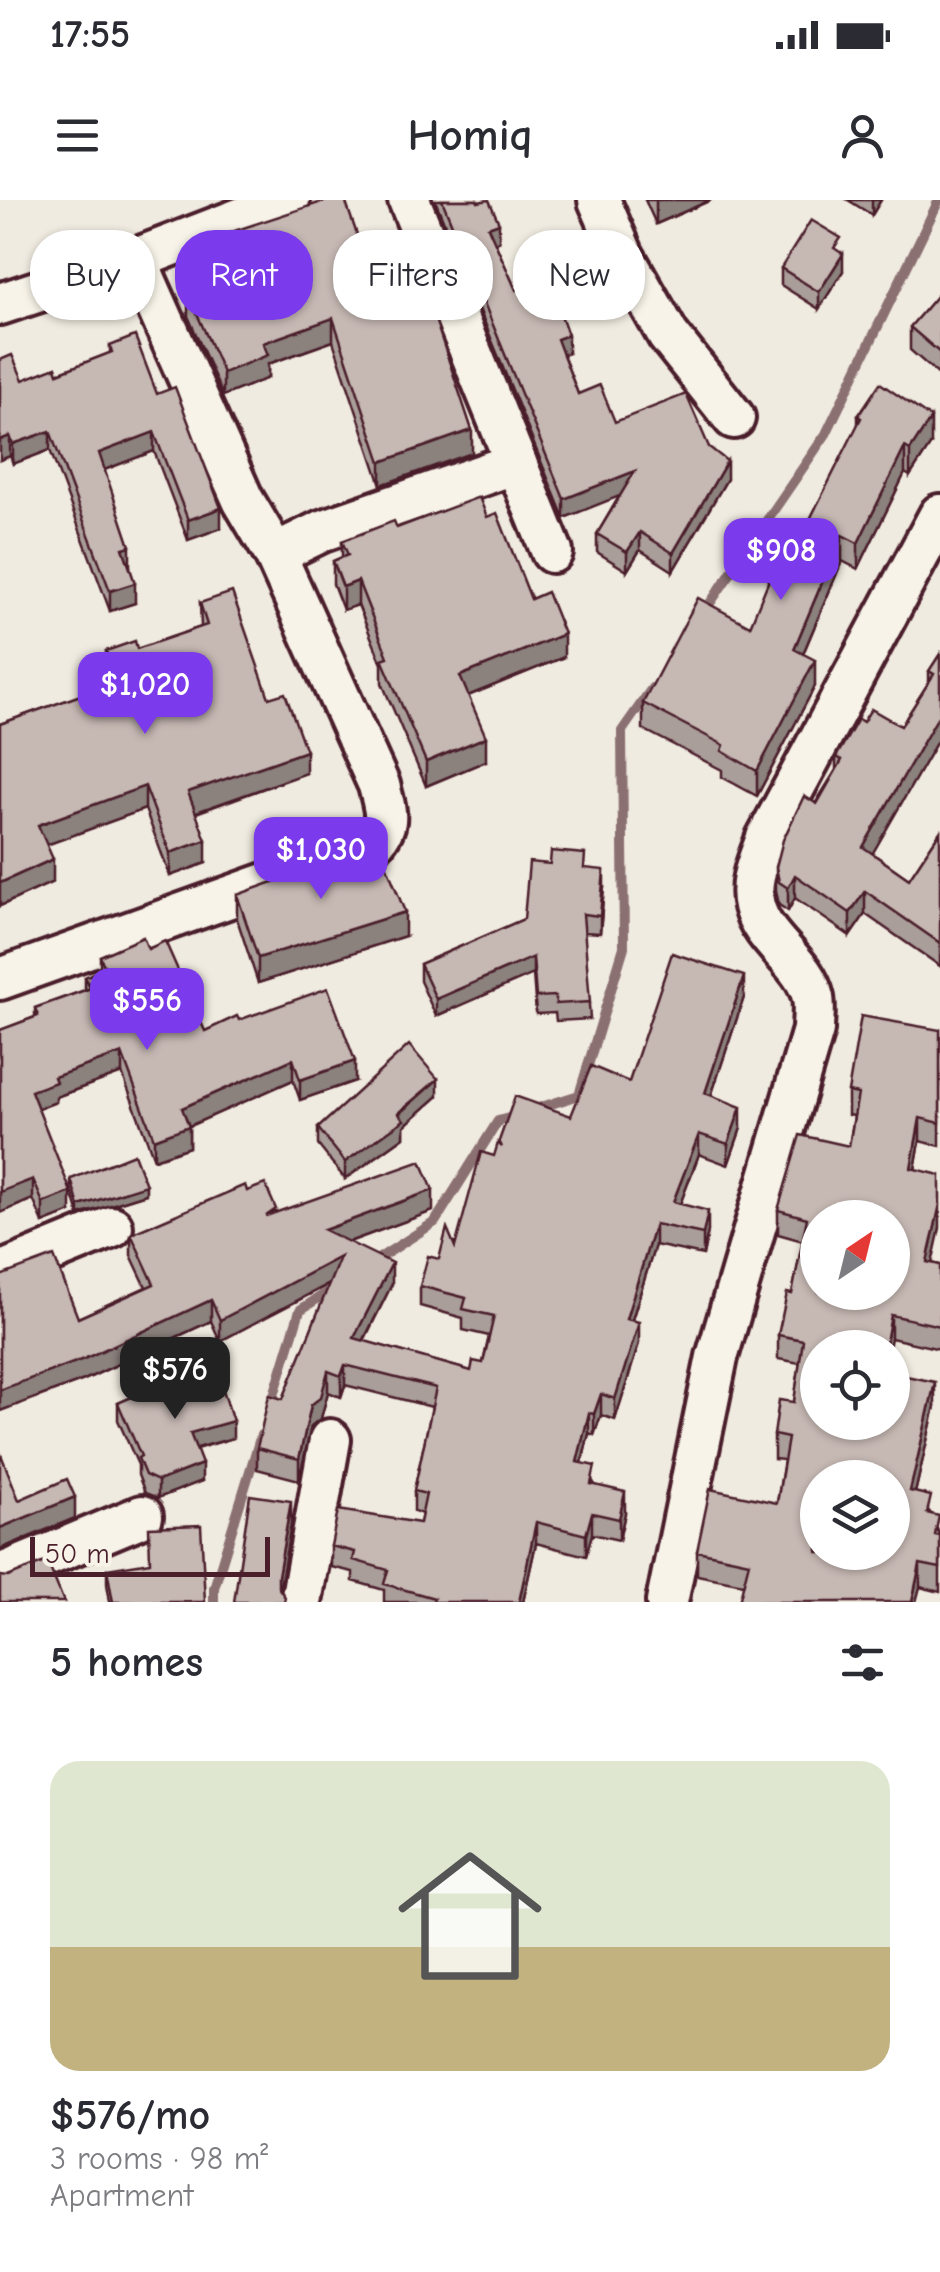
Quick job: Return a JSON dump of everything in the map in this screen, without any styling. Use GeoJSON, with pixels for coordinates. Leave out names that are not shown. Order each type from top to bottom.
{"type":"FeatureCollection","features":[{"type":"Feature","properties":{"kind":"street"},"geometry":{"type":"LineString","coordinates":[[155,253],[289,200]]}},
{"type":"Feature","properties":{"kind":"street"},"geometry":{"type":"LineString","coordinates":[[409,200],[552,552]]}},
{"type":"Feature","properties":{"kind":"street"},"geometry":{"type":"LineString","coordinates":[[599,200],[623,256],[668,336],[734,418]]}},
{"type":"Feature","properties":{"kind":"street"},"geometry":{"type":"LineString","coordinates":[[0,304],[30,294]]}},
{"type":"Feature","properties":{"kind":"street"},"geometry":{"type":"LineString","coordinates":[[0,978],[369,846],[381,835],[387,820],[379,785],[275,554],[243,500],[155,303]]}},
{"type":"Feature","properties":{"kind":"street"},"geometry":{"type":"LineString","coordinates":[[275,554],[322,531],[516,462]]}},
{"type":"Feature","properties":{"kind":"street"},"geometry":{"type":"LineString","coordinates":[[666,1602],[717,1357],[813,1030],[813,998],[754,908],[753,878],[767,838],[940,515]]}},
{"type":"Feature","properties":{"kind":"street"},"geometry":{"type":"LineString","coordinates":[[0,1273],[112,1227]]}},
{"type":"Feature","properties":{"kind":"street"},"geometry":{"type":"LineString","coordinates":[[301,1602],[330,1440]]}},
{"type":"Feature","properties":{"kind":"street"},"geometry":{"type":"LineString","coordinates":[[0,1575],[142,1516]]}},
{"type":"Feature","properties":{"kind":"building"},"geometry":{"type":"Polygon","coordinates":[[[328,200],[345,200],[355,230],[333,230],[333,318],[263,343],[268,355],[223,373],[200,320],[313,320],[313,230],[237,230],[328,200]]]}},
{"type":"Feature","properties":{"kind":"building"},"geometry":{"type":"Polygon","coordinates":[[[442,200],[489,200],[499,223],[488,227],[489,230],[454,230],[442,200]]]}},
{"type":"Feature","properties":{"kind":"building"},"geometry":{"type":"Polygon","coordinates":[[[811,220],[841,238],[834,248],[843,254],[819,292],[781,268],[811,220]]]}},
{"type":"Feature","properties":{"kind":"building"},"geometry":{"type":"Polygon","coordinates":[[[493,238],[513,283],[513,320],[563,320],[568,335],[557,339],[578,394],[600,385],[615,422],[686,394],[709,447],[727,461],[673,553],[640,532],[627,552],[597,534],[635,471],[564,499],[491,320],[493,238]]]}},
{"type":"Feature","properties":{"kind":"building"},"geometry":{"type":"Polygon","coordinates":[[[940,292],[940,353],[910,327],[940,292]]]}},
{"type":"Feature","properties":{"kind":"building"},"geometry":{"type":"Polygon","coordinates":[[[334,320],[435,320],[472,430],[381,462],[334,320]]]}},
{"type":"Feature","properties":{"kind":"building"},"geometry":{"type":"Polygon","coordinates":[[[135,336],[157,394],[175,387],[221,508],[188,520],[154,432],[99,453],[130,546],[123,548],[135,583],[110,591],[50,431],[13,444],[10,436],[0,440],[0,360],[12,355],[23,380],[56,367],[58,373],[112,352],[110,346],[135,336]]]}},
{"type":"Feature","properties":{"kind":"building"},"geometry":{"type":"Polygon","coordinates":[[[880,383],[931,418],[910,450],[905,447],[858,543],[842,535],[794,649],[815,660],[757,771],[722,751],[724,745],[643,703],[698,598],[750,626],[782,548],[793,553],[861,418],[858,416],[880,383]]]}},
{"type":"Feature","properties":{"kind":"building"},"geometry":{"type":"Polygon","coordinates":[[[479,497],[487,517],[497,513],[531,599],[547,592],[564,634],[460,676],[486,737],[426,762],[382,659],[388,657],[358,581],[343,587],[333,561],[348,555],[342,541],[394,521],[397,528],[479,497]]]}},
{"type":"Feature","properties":{"kind":"building"},"geometry":{"type":"Polygon","coordinates":[[[232,592],[269,698],[285,693],[306,751],[188,792],[206,840],[170,853],[145,786],[38,825],[53,859],[0,883],[0,724],[117,682],[106,651],[135,641],[137,649],[207,625],[200,603],[232,592]]]}},
{"type":"Feature","properties":{"kind":"building"},"geometry":{"type":"Polygon","coordinates":[[[940,654],[940,713],[863,847],[909,879],[940,832],[940,943],[865,891],[850,913],[795,875],[788,888],[779,882],[776,867],[783,840],[804,796],[817,804],[842,760],[836,757],[858,719],[863,722],[871,709],[901,726],[934,674],[929,671],[940,654]]]}},
{"type":"Feature","properties":{"kind":"building"},"geometry":{"type":"Polygon","coordinates":[[[378,844],[405,912],[258,958],[237,895],[378,844]]]}},
{"type":"Feature","properties":{"kind":"building"},"geometry":{"type":"Polygon","coordinates":[[[551,851],[585,854],[584,868],[604,870],[600,916],[583,914],[590,1002],[556,1004],[555,996],[536,997],[533,957],[436,999],[420,964],[524,919],[529,862],[550,864],[551,851]]]}},
{"type":"Feature","properties":{"kind":"building"},"geometry":{"type":"Polygon","coordinates":[[[143,937],[148,949],[165,941],[205,1031],[237,1016],[239,1020],[328,988],[355,1061],[300,1080],[293,1059],[182,1108],[189,1126],[154,1139],[122,1053],[54,1077],[56,1082],[31,1091],[71,1192],[43,1203],[33,1179],[0,1192],[0,1030],[38,1016],[35,1008],[91,988],[85,977],[105,968],[100,956],[143,937]]]}},
{"type":"Feature","properties":{"kind":"building"},"geometry":{"type":"Polygon","coordinates":[[[672,953],[744,976],[705,1093],[741,1107],[728,1144],[699,1134],[673,1202],[708,1211],[703,1234],[655,1224],[626,1319],[639,1322],[615,1399],[601,1394],[594,1414],[589,1413],[577,1462],[595,1466],[591,1484],[625,1492],[619,1519],[592,1513],[586,1535],[536,1522],[519,1602],[433,1602],[434,1598],[384,1584],[388,1570],[353,1560],[355,1552],[331,1546],[338,1510],[420,1523],[426,1494],[414,1491],[436,1388],[345,1365],[341,1376],[328,1371],[321,1397],[311,1405],[299,1459],[257,1448],[269,1395],[283,1399],[340,1257],[220,1320],[211,1300],[84,1359],[0,1390],[0,1276],[54,1256],[78,1318],[154,1284],[131,1234],[245,1185],[247,1191],[265,1184],[276,1209],[266,1216],[421,1161],[433,1190],[324,1230],[392,1263],[354,1338],[471,1371],[473,1361],[483,1363],[494,1316],[463,1309],[466,1298],[420,1286],[428,1256],[439,1259],[447,1228],[455,1247],[481,1152],[494,1156],[498,1143],[502,1147],[499,1141],[515,1096],[571,1116],[591,1066],[629,1082],[672,953]]]}},
{"type":"Feature","properties":{"kind":"building"},"geometry":{"type":"Polygon","coordinates":[[[861,1016],[940,1030],[940,1123],[920,1118],[911,1168],[940,1175],[940,1204],[927,1262],[940,1265],[940,1326],[891,1315],[888,1330],[800,1330],[800,1339],[778,1335],[800,1253],[800,1310],[910,1310],[910,1200],[800,1200],[800,1216],[778,1210],[800,1135],[849,1146],[858,1094],[848,1092],[861,1016]]]}},
{"type":"Feature","properties":{"kind":"building"},"geometry":{"type":"Polygon","coordinates":[[[409,1045],[438,1079],[398,1113],[404,1120],[345,1162],[318,1128],[409,1045]]]}},
{"type":"Feature","properties":{"kind":"building"},"geometry":{"type":"Polygon","coordinates":[[[134,1154],[146,1185],[79,1206],[71,1179],[134,1154]]]}},
{"type":"Feature","properties":{"kind":"building"},"geometry":{"type":"Polygon","coordinates":[[[800,1361],[800,1440],[910,1440],[910,1377],[935,1382],[910,1491],[931,1496],[927,1513],[939,1516],[935,1535],[940,1536],[940,1568],[920,1564],[912,1602],[739,1602],[749,1562],[697,1551],[710,1489],[777,1503],[788,1438],[774,1435],[779,1400],[794,1402],[800,1361]]]}},
{"type":"Feature","properties":{"kind":"building"},"geometry":{"type":"Polygon","coordinates":[[[216,1368],[233,1421],[190,1433],[202,1464],[158,1481],[145,1475],[118,1403],[179,1376],[180,1380],[216,1368]]]}},
{"type":"Feature","properties":{"kind":"building"},"geometry":{"type":"Polygon","coordinates":[[[0,1452],[19,1500],[67,1479],[75,1497],[0,1528],[0,1452]]]}},
{"type":"Feature","properties":{"kind":"building"},"geometry":{"type":"Polygon","coordinates":[[[250,1495],[291,1501],[278,1576],[284,1602],[234,1602],[250,1495]]]}},
{"type":"Feature","properties":{"kind":"building"},"geometry":{"type":"Polygon","coordinates":[[[201,1525],[205,1602],[113,1602],[107,1569],[150,1562],[149,1527],[201,1525]]]}},
{"type":"Feature","properties":{"kind":"building"},"geometry":{"type":"Polygon","coordinates":[[[47,1561],[64,1602],[0,1602],[0,1576],[8,1577],[47,1561]]]}},
{"type":"Feature","properties":{"kind":"waterway"},"geometry":{"type":"LineString","coordinates":[[704,612],[826,434],[939,200]]}},
{"type":"Feature","properties":{"kind":"waterway"},"geometry":{"type":"LineString","coordinates":[[532,1110],[579,1095],[624,947],[622,731],[652,688]]}},
{"type":"Feature","properties":{"kind":"waterway"},"geometry":{"type":"LineString","coordinates":[[372,1263],[435,1222],[498,1121],[516,1116]]}},
{"type":"Feature","properties":{"kind":"waterway"},"geometry":{"type":"LineString","coordinates":[[271,1405],[300,1310],[337,1286]]}},
{"type":"Feature","properties":{"kind":"waterway"},"geometry":{"type":"LineString","coordinates":[[214,1602],[214,1588],[261,1435]]}}]}
